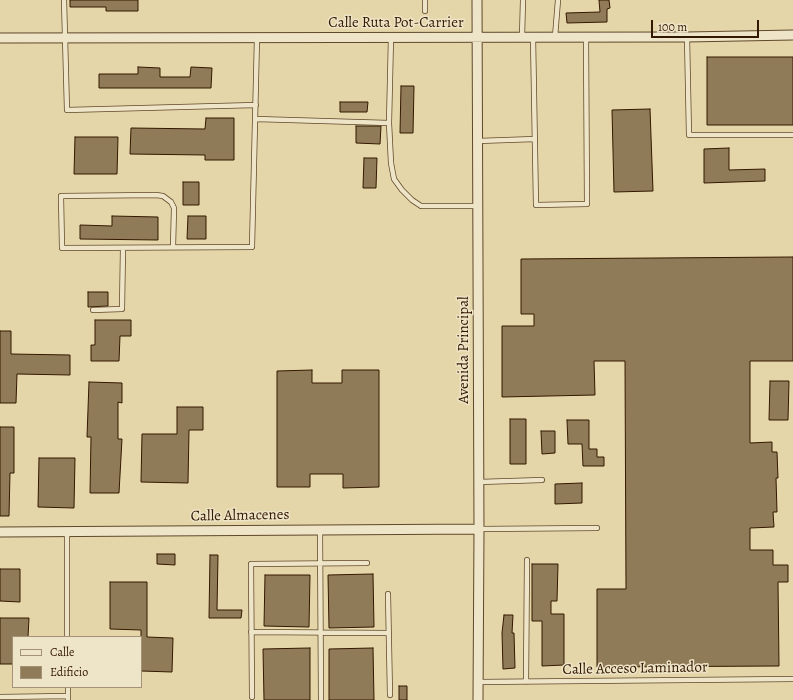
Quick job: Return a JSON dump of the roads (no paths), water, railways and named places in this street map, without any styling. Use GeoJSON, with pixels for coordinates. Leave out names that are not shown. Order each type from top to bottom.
{"type":"FeatureCollection","features":[{"type":"Feature","properties":{"kind":"street","name":"Avenida Principal"},"geometry":{"type":"LineString","coordinates":[[478,1],[478,700]]}},
{"type":"Feature","properties":{"kind":"street","name":"Calle Ruta Pot-Carrier"},"geometry":{"type":"LineString","coordinates":[[0,38],[522,36],[687,37],[793,35]]}},
{"type":"Feature","properties":{"kind":"street","name":"Calle Almacenes"},"geometry":{"type":"LineString","coordinates":[[0,532],[479,529]]}},
{"type":"Feature","properties":{"kind":"lane"},"geometry":{"type":"LineString","coordinates":[[64,0],[67,110],[256,105]]}},
{"type":"Feature","properties":{"kind":"lane"},"geometry":{"type":"LineString","coordinates":[[425,0],[425,11]]}},
{"type":"Feature","properties":{"kind":"lane"},"geometry":{"type":"LineString","coordinates":[[522,36],[523,0]]}},
{"type":"Feature","properties":{"kind":"lane"},"geometry":{"type":"LineString","coordinates":[[555,37],[558,0]]}},
{"type":"Feature","properties":{"kind":"lane"},"geometry":{"type":"LineString","coordinates":[[391,37],[389,123],[391,163],[394,179],[402,190],[412,200],[421,206],[478,206]]}},
{"type":"Feature","properties":{"kind":"lane"},"geometry":{"type":"LineString","coordinates":[[533,37],[536,205],[587,204],[586,37]]}},
{"type":"Feature","properties":{"kind":"lane"},"geometry":{"type":"LineString","coordinates":[[687,37],[689,136],[793,135]]}},
{"type":"Feature","properties":{"kind":"lane"},"geometry":{"type":"LineString","coordinates":[[173,248],[174,208],[171,202],[163,196],[61,196],[62,248],[173,248],[252,247],[257,38]]}},
{"type":"Feature","properties":{"kind":"lane"},"geometry":{"type":"LineString","coordinates":[[256,119],[389,123]]}},
{"type":"Feature","properties":{"kind":"lane"},"geometry":{"type":"LineString","coordinates":[[478,141],[535,139]]}},
{"type":"Feature","properties":{"kind":"lane"},"geometry":{"type":"LineString","coordinates":[[93,310],[122,309],[123,248]]}},
{"type":"Feature","properties":{"kind":"lane"},"geometry":{"type":"LineString","coordinates":[[479,482],[542,480]]}},
{"type":"Feature","properties":{"kind":"lane"},"geometry":{"type":"LineString","coordinates":[[479,529],[597,528]]}},
{"type":"Feature","properties":{"kind":"lane"},"geometry":{"type":"LineString","coordinates":[[320,530],[321,699]]}},
{"type":"Feature","properties":{"kind":"lane"},"geometry":{"type":"LineString","coordinates":[[67,532],[68,636]]}},
{"type":"Feature","properties":{"kind":"lane"},"geometry":{"type":"LineString","coordinates":[[526,682],[527,560]]}},
{"type":"Feature","properties":{"kind":"lane"},"geometry":{"type":"LineString","coordinates":[[252,697],[251,564],[367,563]]}},
{"type":"Feature","properties":{"kind":"lane"},"geometry":{"type":"LineString","coordinates":[[388,594],[390,695]]}},
{"type":"Feature","properties":{"kind":"lane"},"geometry":{"type":"LineString","coordinates":[[251,632],[388,633]]}},
{"type":"Feature","properties":{"kind":"lane","name":"Calle Acceso Laminador"},"geometry":{"type":"LineString","coordinates":[[478,682],[793,679]]}},
{"type":"Feature","properties":{"kind":"lane"},"geometry":{"type":"LineString","coordinates":[[0,697],[68,698]]}}]}
